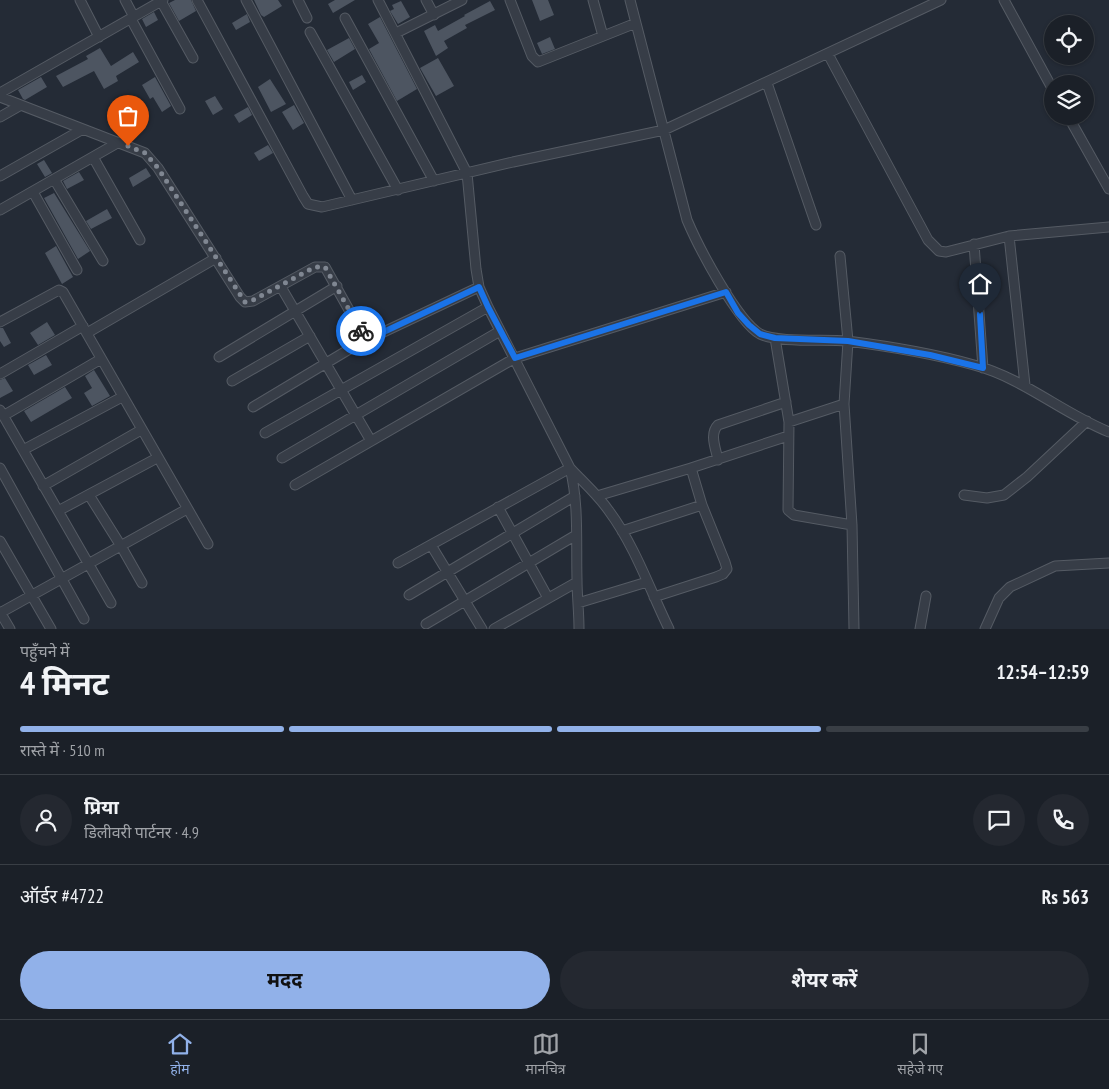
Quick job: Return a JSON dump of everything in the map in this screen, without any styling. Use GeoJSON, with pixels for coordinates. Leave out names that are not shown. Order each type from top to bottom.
{"type":"FeatureCollection","features":[{"type":"Feature","properties":{"kind":"street"},"geometry":{"type":"LineString","coordinates":[[80,0],[99,37]]}},
{"type":"Feature","properties":{"kind":"street"},"geometry":{"type":"LineString","coordinates":[[125,0],[132,18],[180,109]]}},
{"type":"Feature","properties":{"kind":"street"},"geometry":{"type":"LineString","coordinates":[[0,95],[162,0],[193,58]]}},
{"type":"Feature","properties":{"kind":"street"},"geometry":{"type":"LineString","coordinates":[[197,0],[303,196],[308,204],[322,207],[664,130],[941,0]]}},
{"type":"Feature","properties":{"kind":"street"},"geometry":{"type":"LineString","coordinates":[[246,0],[352,200]]}},
{"type":"Feature","properties":{"kind":"street"},"geometry":{"type":"LineString","coordinates":[[298,0],[307,18]]}},
{"type":"Feature","properties":{"kind":"street"},"geometry":{"type":"LineString","coordinates":[[378,0],[467,174],[479,287],[570,468],[575,496],[579,629]]}},
{"type":"Feature","properties":{"kind":"street"},"geometry":{"type":"LineString","coordinates":[[426,0],[434,15]]}},
{"type":"Feature","properties":{"kind":"street"},"geometry":{"type":"LineString","coordinates":[[396,33],[462,0]]}},
{"type":"Feature","properties":{"kind":"street"},"geometry":{"type":"LineString","coordinates":[[510,0],[532,56],[538,62],[636,23]]}},
{"type":"Feature","properties":{"kind":"street"},"geometry":{"type":"LineString","coordinates":[[593,0],[603,36]]}},
{"type":"Feature","properties":{"kind":"street"},"geometry":{"type":"LineString","coordinates":[[630,0],[687,220],[694,238],[738,313],[749,325],[760,334],[775,338],[848,341],[930,355],[983,368],[1025,385],[1045,398],[1109,432]]}},
{"type":"Feature","properties":{"kind":"street"},"geometry":{"type":"LineString","coordinates":[[1004,0],[1045,75]]}},
{"type":"Feature","properties":{"kind":"street"},"geometry":{"type":"LineString","coordinates":[[346,18],[434,181]]}},
{"type":"Feature","properties":{"kind":"street"},"geometry":{"type":"LineString","coordinates":[[310,32],[398,190]]}},
{"type":"Feature","properties":{"kind":"street"},"geometry":{"type":"LineString","coordinates":[[828,54],[933,246],[939,251],[946,252],[1010,236],[1109,227]]}},
{"type":"Feature","properties":{"kind":"street"},"geometry":{"type":"LineString","coordinates":[[767,83],[816,225]]}},
{"type":"Feature","properties":{"kind":"street"},"geometry":{"type":"LineString","coordinates":[[0,95],[145,153],[151,159],[245,302],[281,287],[315,267],[322,266],[325,267],[364,335],[368,338]]}},
{"type":"Feature","properties":{"kind":"street"},"geometry":{"type":"LineString","coordinates":[[0,118],[21,105]]}},
{"type":"Feature","properties":{"kind":"street"},"geometry":{"type":"LineString","coordinates":[[1073,125],[1109,189]]}},
{"type":"Feature","properties":{"kind":"street"},"geometry":{"type":"LineString","coordinates":[[0,176],[83,129]]}},
{"type":"Feature","properties":{"kind":"street"},"geometry":{"type":"LineString","coordinates":[[0,210],[119,142]]}},
{"type":"Feature","properties":{"kind":"street"},"geometry":{"type":"LineString","coordinates":[[93,157],[140,240]]}},
{"type":"Feature","properties":{"kind":"street"},"geometry":{"type":"LineString","coordinates":[[54,179],[103,261]]}},
{"type":"Feature","properties":{"kind":"street"},"geometry":{"type":"LineString","coordinates":[[32,192],[77,270]]}},
{"type":"Feature","properties":{"kind":"street"},"geometry":{"type":"LineString","coordinates":[[1010,236],[1025,385]]}},
{"type":"Feature","properties":{"kind":"street"},"geometry":{"type":"LineString","coordinates":[[974,244],[983,368]]}},
{"type":"Feature","properties":{"kind":"street"},"geometry":{"type":"LineString","coordinates":[[840,256],[848,341],[844,404],[852,525],[854,629]]}},
{"type":"Feature","properties":{"kind":"street"},"geometry":{"type":"LineString","coordinates":[[0,374],[216,258]]}},
{"type":"Feature","properties":{"kind":"street"},"geometry":{"type":"LineString","coordinates":[[219,357],[337,286]]}},
{"type":"Feature","properties":{"kind":"street"},"geometry":{"type":"LineString","coordinates":[[281,287],[371,441]]}},
{"type":"Feature","properties":{"kind":"street"},"geometry":{"type":"LineString","coordinates":[[253,406],[368,338],[479,287]]}},
{"type":"Feature","properties":{"kind":"street"},"geometry":{"type":"LineString","coordinates":[[0,322],[59,290],[66,296],[122,397],[208,544]]}},
{"type":"Feature","properties":{"kind":"street"},"geometry":{"type":"LineString","coordinates":[[295,485],[515,358],[726,292]]}},
{"type":"Feature","properties":{"kind":"street"},"geometry":{"type":"LineString","coordinates":[[265,433],[488,307]]}},
{"type":"Feature","properties":{"kind":"street"},"geometry":{"type":"LineString","coordinates":[[282,458],[500,330]]}},
{"type":"Feature","properties":{"kind":"street"},"geometry":{"type":"LineString","coordinates":[[232,381],[310,336]]}},
{"type":"Feature","properties":{"kind":"street"},"geometry":{"type":"LineString","coordinates":[[775,338],[789,422],[788,510],[794,515],[852,525]]}},
{"type":"Feature","properties":{"kind":"street"},"geometry":{"type":"LineString","coordinates":[[102,359],[2,413],[111,603]]}},
{"type":"Feature","properties":{"kind":"street"},"geometry":{"type":"LineString","coordinates":[[23,450],[122,397]]}},
{"type":"Feature","properties":{"kind":"street"},"geometry":{"type":"LineString","coordinates":[[718,460],[713,434],[714,429],[718,425],[786,402]]}},
{"type":"Feature","properties":{"kind":"street"},"geometry":{"type":"LineString","coordinates":[[789,422],[844,404]]}},
{"type":"Feature","properties":{"kind":"street"},"geometry":{"type":"LineString","coordinates":[[964,495],[987,498],[1004,495],[1023,481],[1087,421]]}},
{"type":"Feature","properties":{"kind":"street"},"geometry":{"type":"LineString","coordinates":[[44,486],[141,430]]}},
{"type":"Feature","properties":{"kind":"street"},"geometry":{"type":"LineString","coordinates":[[597,496],[718,460],[788,436]]}},
{"type":"Feature","properties":{"kind":"street"},"geometry":{"type":"LineString","coordinates":[[58,512],[157,458]]}},
{"type":"Feature","properties":{"kind":"street"},"geometry":{"type":"LineString","coordinates":[[0,468],[84,619]]}},
{"type":"Feature","properties":{"kind":"street"},"geometry":{"type":"LineString","coordinates":[[570,468],[597,496],[622,531],[669,629]]}},
{"type":"Feature","properties":{"kind":"street"},"geometry":{"type":"LineString","coordinates":[[398,563],[570,468]]}},
{"type":"Feature","properties":{"kind":"street"},"geometry":{"type":"LineString","coordinates":[[654,597],[716,577],[723,574],[727,569],[702,505],[691,468]]}},
{"type":"Feature","properties":{"kind":"street"},"geometry":{"type":"LineString","coordinates":[[89,495],[142,583]]}},
{"type":"Feature","properties":{"kind":"street"},"geometry":{"type":"LineString","coordinates":[[409,595],[575,496]]}},
{"type":"Feature","properties":{"kind":"street"},"geometry":{"type":"LineString","coordinates":[[622,531],[702,505]]}},
{"type":"Feature","properties":{"kind":"street"},"geometry":{"type":"LineString","coordinates":[[498,508],[548,598]]}},
{"type":"Feature","properties":{"kind":"street"},"geometry":{"type":"LineString","coordinates":[[10,629],[0,613],[187,509]]}},
{"type":"Feature","properties":{"kind":"street"},"geometry":{"type":"LineString","coordinates":[[426,624],[576,534]]}},
{"type":"Feature","properties":{"kind":"street"},"geometry":{"type":"LineString","coordinates":[[0,541],[51,629]]}},
{"type":"Feature","properties":{"kind":"street"},"geometry":{"type":"LineString","coordinates":[[431,545],[482,629]]}},
{"type":"Feature","properties":{"kind":"street"},"geometry":{"type":"LineString","coordinates":[[985,629],[999,598],[1010,587],[1055,566],[1109,563]]}},
{"type":"Feature","properties":{"kind":"street"},"geometry":{"type":"LineString","coordinates":[[494,629],[577,582]]}},
{"type":"Feature","properties":{"kind":"street"},"geometry":{"type":"LineString","coordinates":[[578,603],[647,582]]}},
{"type":"Feature","properties":{"kind":"street"},"geometry":{"type":"LineString","coordinates":[[920,629],[926,596]]}},
{"type":"Feature","properties":{"kind":"building"},"geometry":{"type":"Polygon","coordinates":[[[175,0],[191,0],[196,11],[179,21],[169,3],[175,0]]]}},
{"type":"Feature","properties":{"kind":"building"},"geometry":{"type":"Polygon","coordinates":[[[254,0],[278,0],[282,6],[264,17],[261,15],[254,0]]]}},
{"type":"Feature","properties":{"kind":"building"},"geometry":{"type":"Polygon","coordinates":[[[335,0],[355,0],[333,13],[328,4],[335,0]]]}},
{"type":"Feature","properties":{"kind":"building"},"geometry":{"type":"Polygon","coordinates":[[[532,0],[548,0],[554,15],[540,21],[532,0]]]}},
{"type":"Feature","properties":{"kind":"building"},"geometry":{"type":"Polygon","coordinates":[[[401,1],[410,17],[398,24],[390,11],[394,9],[392,5],[401,1]]]}},
{"type":"Feature","properties":{"kind":"building"},"geometry":{"type":"Polygon","coordinates":[[[490,1],[495,10],[465,25],[467,28],[444,41],[448,48],[436,56],[424,31],[435,25],[438,31],[490,1]]]}},
{"type":"Feature","properties":{"kind":"building"},"geometry":{"type":"Polygon","coordinates":[[[154,12],[158,20],[146,27],[142,19],[154,12]]]}},
{"type":"Feature","properties":{"kind":"building"},"geometry":{"type":"Polygon","coordinates":[[[247,14],[250,22],[236,30],[232,23],[247,14]]]}},
{"type":"Feature","properties":{"kind":"building"},"geometry":{"type":"Polygon","coordinates":[[[380,17],[417,89],[397,101],[369,49],[379,43],[368,24],[380,17]]]}},
{"type":"Feature","properties":{"kind":"building"},"geometry":{"type":"Polygon","coordinates":[[[550,37],[555,49],[542,54],[537,43],[550,37]]]}},
{"type":"Feature","properties":{"kind":"building"},"geometry":{"type":"Polygon","coordinates":[[[349,38],[355,49],[334,62],[327,50],[349,38]]]}},
{"type":"Feature","properties":{"kind":"building"},"geometry":{"type":"Polygon","coordinates":[[[100,48],[111,66],[133,52],[139,62],[116,76],[118,81],[104,89],[94,71],[63,87],[56,76],[88,59],[86,56],[100,48]]]}},
{"type":"Feature","properties":{"kind":"building"},"geometry":{"type":"Polygon","coordinates":[[[438,58],[454,86],[436,96],[420,68],[438,58]]]}},
{"type":"Feature","properties":{"kind":"building"},"geometry":{"type":"Polygon","coordinates":[[[362,75],[366,82],[353,90],[349,82],[362,75]]]}},
{"type":"Feature","properties":{"kind":"building"},"geometry":{"type":"Polygon","coordinates":[[[41,77],[47,87],[25,100],[23,99],[18,90],[41,77]]]}},
{"type":"Feature","properties":{"kind":"building"},"geometry":{"type":"Polygon","coordinates":[[[155,77],[171,106],[162,112],[153,97],[150,99],[142,85],[155,77]]]}},
{"type":"Feature","properties":{"kind":"building"},"geometry":{"type":"Polygon","coordinates":[[[270,79],[286,104],[271,112],[258,87],[270,79]]]}},
{"type":"Feature","properties":{"kind":"building"},"geometry":{"type":"Polygon","coordinates":[[[215,96],[223,109],[213,115],[205,101],[215,96]]]}},
{"type":"Feature","properties":{"kind":"building"},"geometry":{"type":"Polygon","coordinates":[[[294,105],[304,123],[293,130],[282,112],[294,105]]]}},
{"type":"Feature","properties":{"kind":"building"},"geometry":{"type":"Polygon","coordinates":[[[248,107],[252,115],[239,123],[234,115],[248,107]]]}},
{"type":"Feature","properties":{"kind":"building"},"geometry":{"type":"Polygon","coordinates":[[[268,145],[273,153],[259,161],[254,153],[268,145]]]}},
{"type":"Feature","properties":{"kind":"building"},"geometry":{"type":"Polygon","coordinates":[[[44,160],[52,173],[45,177],[37,164],[44,160]]]}},
{"type":"Feature","properties":{"kind":"building"},"geometry":{"type":"Polygon","coordinates":[[[146,168],[151,176],[133,187],[129,178],[146,168]]]}},
{"type":"Feature","properties":{"kind":"building"},"geometry":{"type":"Polygon","coordinates":[[[79,172],[84,180],[67,189],[63,181],[79,172]]]}},
{"type":"Feature","properties":{"kind":"building"},"geometry":{"type":"Polygon","coordinates":[[[51,188],[90,251],[78,259],[44,198],[54,193],[51,188]]]}},
{"type":"Feature","properties":{"kind":"building"},"geometry":{"type":"Polygon","coordinates":[[[107,209],[112,218],[91,229],[86,221],[107,209]]]}},
{"type":"Feature","properties":{"kind":"building"},"geometry":{"type":"Polygon","coordinates":[[[56,246],[73,277],[62,284],[45,253],[56,246]]]}},
{"type":"Feature","properties":{"kind":"building"},"geometry":{"type":"Polygon","coordinates":[[[47,322],[55,335],[38,345],[30,333],[47,322]]]}},
{"type":"Feature","properties":{"kind":"building"},"geometry":{"type":"Polygon","coordinates":[[[0,328],[3,328],[11,343],[4,347],[0,341],[0,328]]]}},
{"type":"Feature","properties":{"kind":"building"},"geometry":{"type":"Polygon","coordinates":[[[46,355],[52,365],[34,375],[28,365],[46,355]]]}},
{"type":"Feature","properties":{"kind":"building"},"geometry":{"type":"Polygon","coordinates":[[[94,370],[110,396],[92,406],[84,393],[92,388],[85,376],[94,370]]]}},
{"type":"Feature","properties":{"kind":"building"},"geometry":{"type":"Polygon","coordinates":[[[5,378],[13,391],[0,398],[0,380],[5,378]]]}},
{"type":"Feature","properties":{"kind":"building"},"geometry":{"type":"Polygon","coordinates":[[[65,387],[72,398],[31,422],[24,411],[65,387]]]}},
{"type":"Feature","properties":{"kind":"way so far"},"geometry":{"type":"LineString","coordinates":[[128,146],[145,153],[158,168],[245,302],[281,287],[315,267],[322,266],[325,267],[332,277],[361,331]]}},
{"type":"Feature","properties":{"kind":"route"},"geometry":{"type":"LineString","coordinates":[[361,331],[368,338],[373,337],[479,287],[515,358],[726,292],[738,313],[760,334],[775,338],[848,341],[930,355],[974,364],[983,368],[980,314]]}}]}
